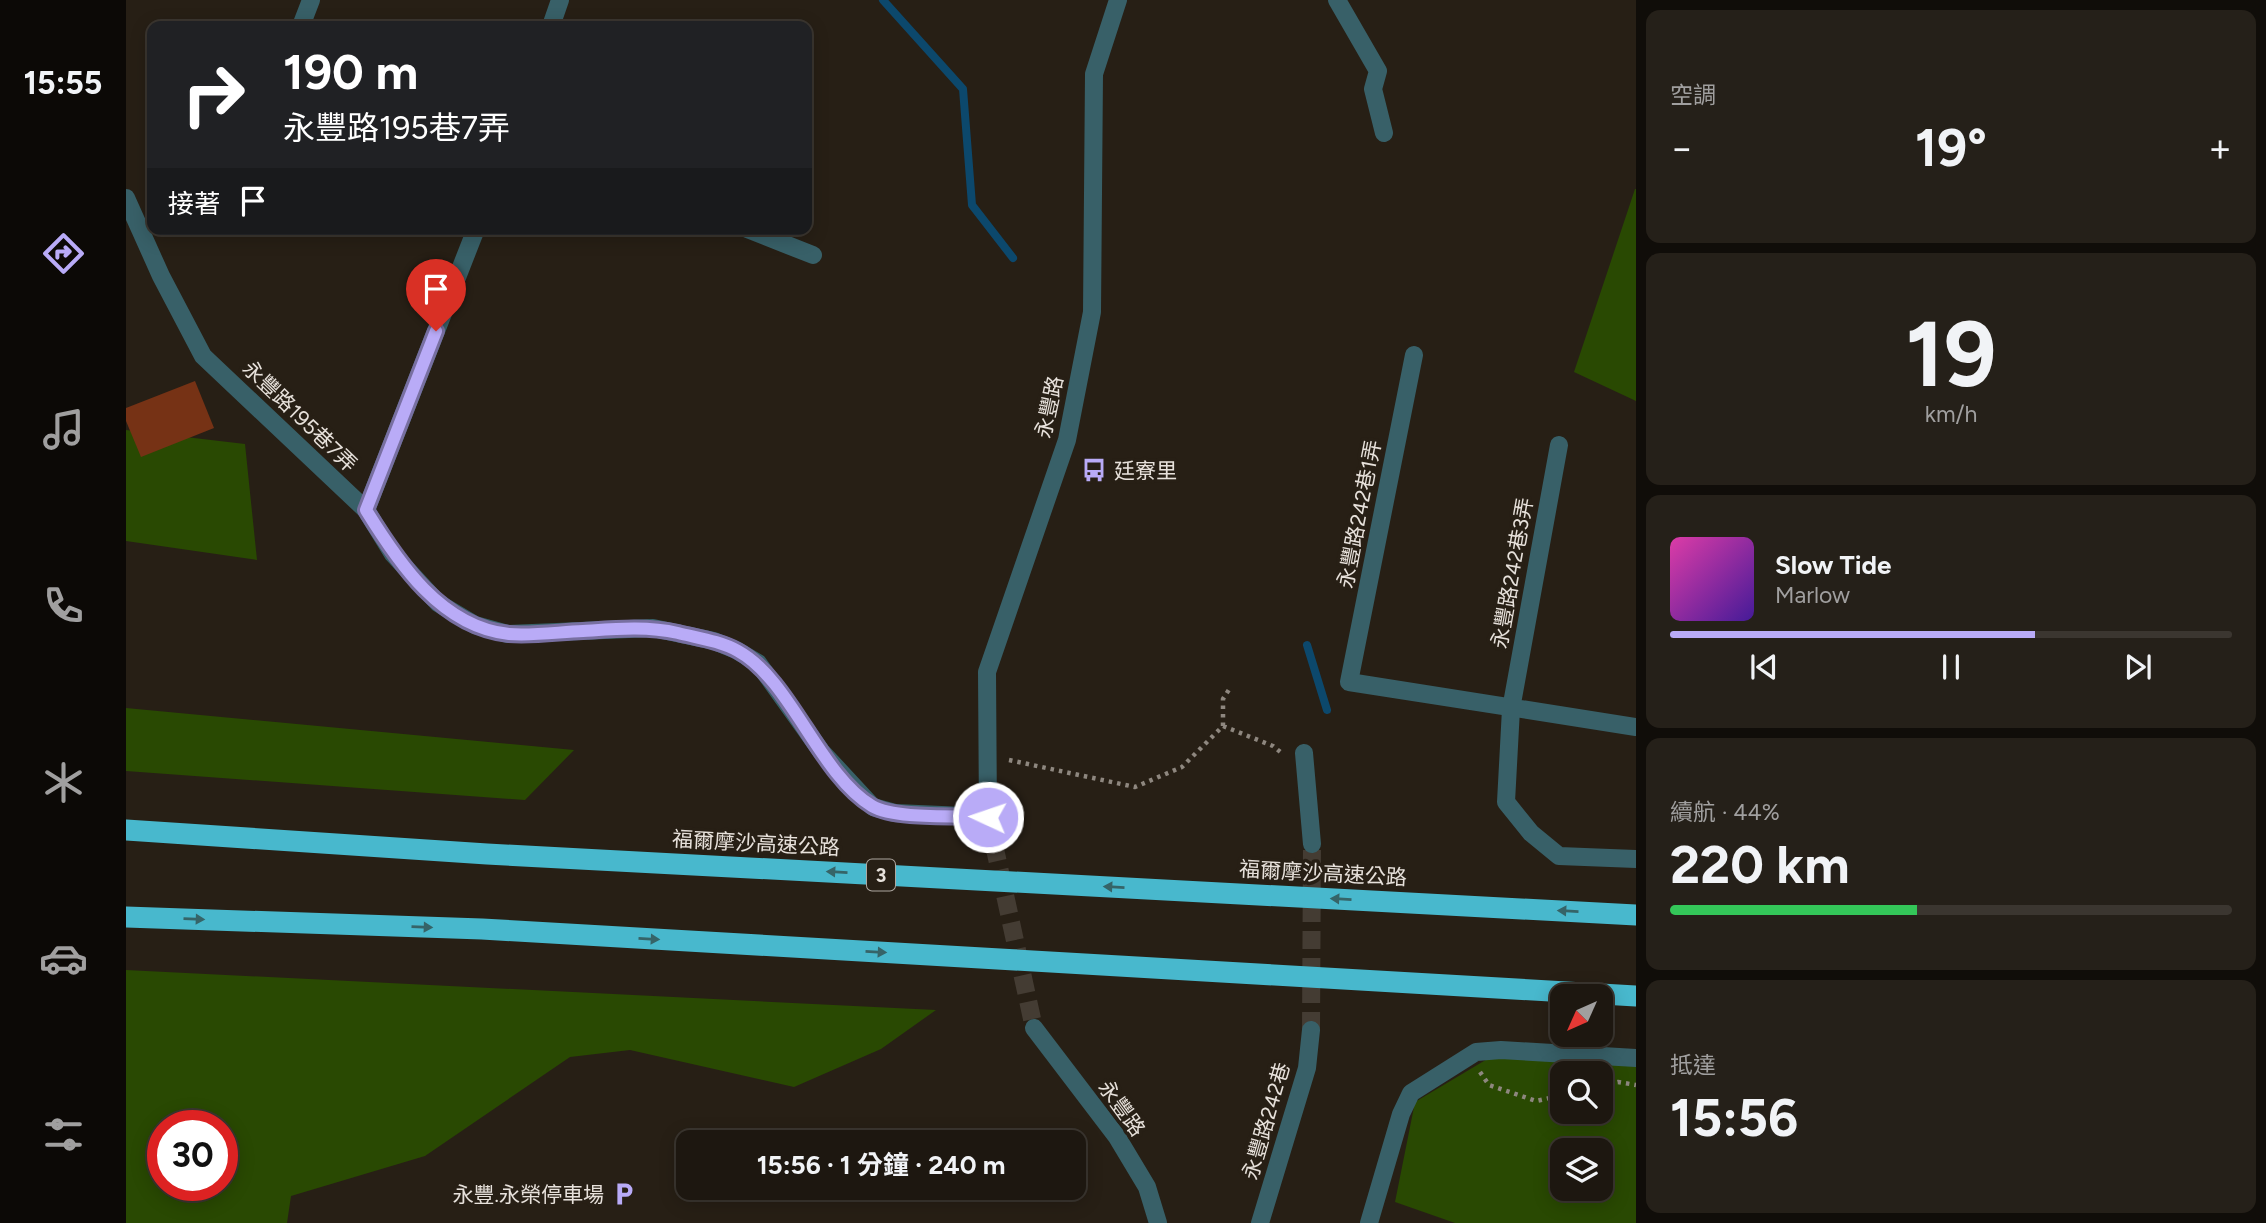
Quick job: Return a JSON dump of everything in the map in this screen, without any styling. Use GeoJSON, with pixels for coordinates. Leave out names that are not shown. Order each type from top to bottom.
{"type":"FeatureCollection","features":[{"type":"Feature","properties":{"kind":"highway","name":"福爾摩沙高速公路"},"geometry":{"type":"LineString","coordinates":[[126,830],[486,854],[1636,915]]}},
{"type":"Feature","properties":{"kind":"highway"},"geometry":{"type":"LineString","coordinates":[[126,917],[482,929],[1636,996]]}},
{"type":"Feature","properties":{"kind":"street"},"geometry":{"type":"LineString","coordinates":[[303,21],[311,0]]}},
{"type":"Feature","properties":{"kind":"street"},"geometry":{"type":"LineString","coordinates":[[553,21],[560,0]]}},
{"type":"Feature","properties":{"kind":"street","name":"永豐路"},"geometry":{"type":"LineString","coordinates":[[366,510],[393,554],[438,603],[475,625],[508,634],[653,628],[714,641],[758,663],[821,751],[873,807],[895,813],[988,817],[987,672],[1067,440],[1092,312],[1094,74],[1118,0]]}},
{"type":"Feature","properties":{"kind":"street"},"geometry":{"type":"LineString","coordinates":[[1337,0],[1378,71],[1373,89],[1384,133]]}},
{"type":"Feature","properties":{"kind":"street","name":"永豐路195巷7弄"},"geometry":{"type":"LineString","coordinates":[[126,198],[161,276],[203,356],[366,510],[474,235]]}},
{"type":"Feature","properties":{"kind":"street"},"geometry":{"type":"LineString","coordinates":[[763,235],[813,254]]}},
{"type":"Feature","properties":{"kind":"street","name":"永豐路242巷1弄"},"geometry":{"type":"LineString","coordinates":[[1414,355],[1349,682],[1510,709]]}},
{"type":"Feature","properties":{"kind":"street","name":"永豐路242巷3弄"},"geometry":{"type":"LineString","coordinates":[[1510,709],[1559,444]]}},
{"type":"Feature","properties":{"kind":"street"},"geometry":{"type":"LineString","coordinates":[[1636,727],[1510,709],[1506,802],[1531,833],[1559,856],[1636,859]]}},
{"type":"Feature","properties":{"kind":"street"},"geometry":{"type":"LineString","coordinates":[[1304,752],[1312,844]]}},
{"type":"Feature","properties":{"kind":"street","name":"永豐路"},"geometry":{"type":"LineString","coordinates":[[1034,1028],[1117,1138],[1147,1187],[1158,1223]]}},
{"type":"Feature","properties":{"kind":"street","name":"永豐路242巷"},"geometry":{"type":"LineString","coordinates":[[1259,1223],[1307,1068],[1311,1030]]}},
{"type":"Feature","properties":{"kind":"street"},"geometry":{"type":"LineString","coordinates":[[1369,1223],[1401,1115],[1411,1093],[1476,1052],[1636,1058]]}},
{"type":"Feature","properties":{"kind":"path"},"geometry":{"type":"LineString","coordinates":[[988,755],[1135,787],[1182,767],[1223,726],[1223,699],[1230,688]]}},
{"type":"Feature","properties":{"kind":"path"},"geometry":{"type":"LineString","coordinates":[[1223,726],[1273,746],[1306,772]]}},
{"type":"Feature","properties":{"kind":"path"},"geometry":{"type":"LineString","coordinates":[[1486,1051],[1479,1071],[1489,1085],[1536,1101],[1550,1098]]}},
{"type":"Feature","properties":{"kind":"path"},"geometry":{"type":"LineString","coordinates":[[1613,1083],[1636,1085]]}},
{"type":"Feature","properties":{"kind":"green space"},"geometry":{"type":"Polygon","coordinates":[[[1636,189],[1636,401],[1574,372],[1636,189]]]}},
{"type":"Feature","properties":{"kind":"green space"},"geometry":{"type":"Polygon","coordinates":[[[126,430],[245,444],[257,560],[126,541],[126,430]]]}},
{"type":"Feature","properties":{"kind":"green space"},"geometry":{"type":"Polygon","coordinates":[[[126,708],[574,750],[525,800],[126,771],[126,708]]]}},
{"type":"Feature","properties":{"kind":"green space"},"geometry":{"type":"Polygon","coordinates":[[[126,970],[936,1010],[881,1049],[794,1087],[630,1050],[570,1057],[425,1156],[291,1196],[287,1223],[126,1223],[126,970]]]}},
{"type":"Feature","properties":{"kind":"green space"},"geometry":{"type":"Polygon","coordinates":[[[1494,1055],[1589,1061],[1550,1061],[1550,1124],[1613,1124],[1613,1063],[1636,1064],[1636,1223],[1455,1223],[1395,1202],[1415,1102],[1494,1055]]]}},
{"type":"Feature","properties":{"kind":"building"},"geometry":{"type":"Polygon","coordinates":[[[195,381],[214,428],[141,457],[126,421],[126,408],[195,381]]]}},
{"type":"Feature","properties":{"kind":"waterway"},"geometry":{"type":"LineString","coordinates":[[883,0],[963,89],[972,205],[1013,258]]}},
{"type":"Feature","properties":{"kind":"waterway"},"geometry":{"type":"LineString","coordinates":[[1307,645],[1327,710]]}},
{"type":"Feature","properties":{"kind":"tunnel"},"geometry":{"type":"LineString","coordinates":[[988,817],[1034,1028]]}},
{"type":"Feature","properties":{"kind":"tunnel"},"geometry":{"type":"LineString","coordinates":[[1311,1030],[1312,844]]}},
{"type":"Feature","properties":{"kind":"place","name":"廷寮里"},"geometry":{"type":"Point","coordinates":[1094,470]}},
{"type":"Feature","properties":{"kind":"place","name":"永豐.永榮停車場"},"geometry":{"type":"Point","coordinates":[624,1194]}},
{"type":"Feature","properties":{"kind":"route"},"geometry":{"type":"LineString","coordinates":[[436,331],[366,510],[393,554],[438,603],[475,625],[508,634],[653,628],[714,641],[758,663],[821,751],[873,807],[895,813],[988,817]]}}]}
